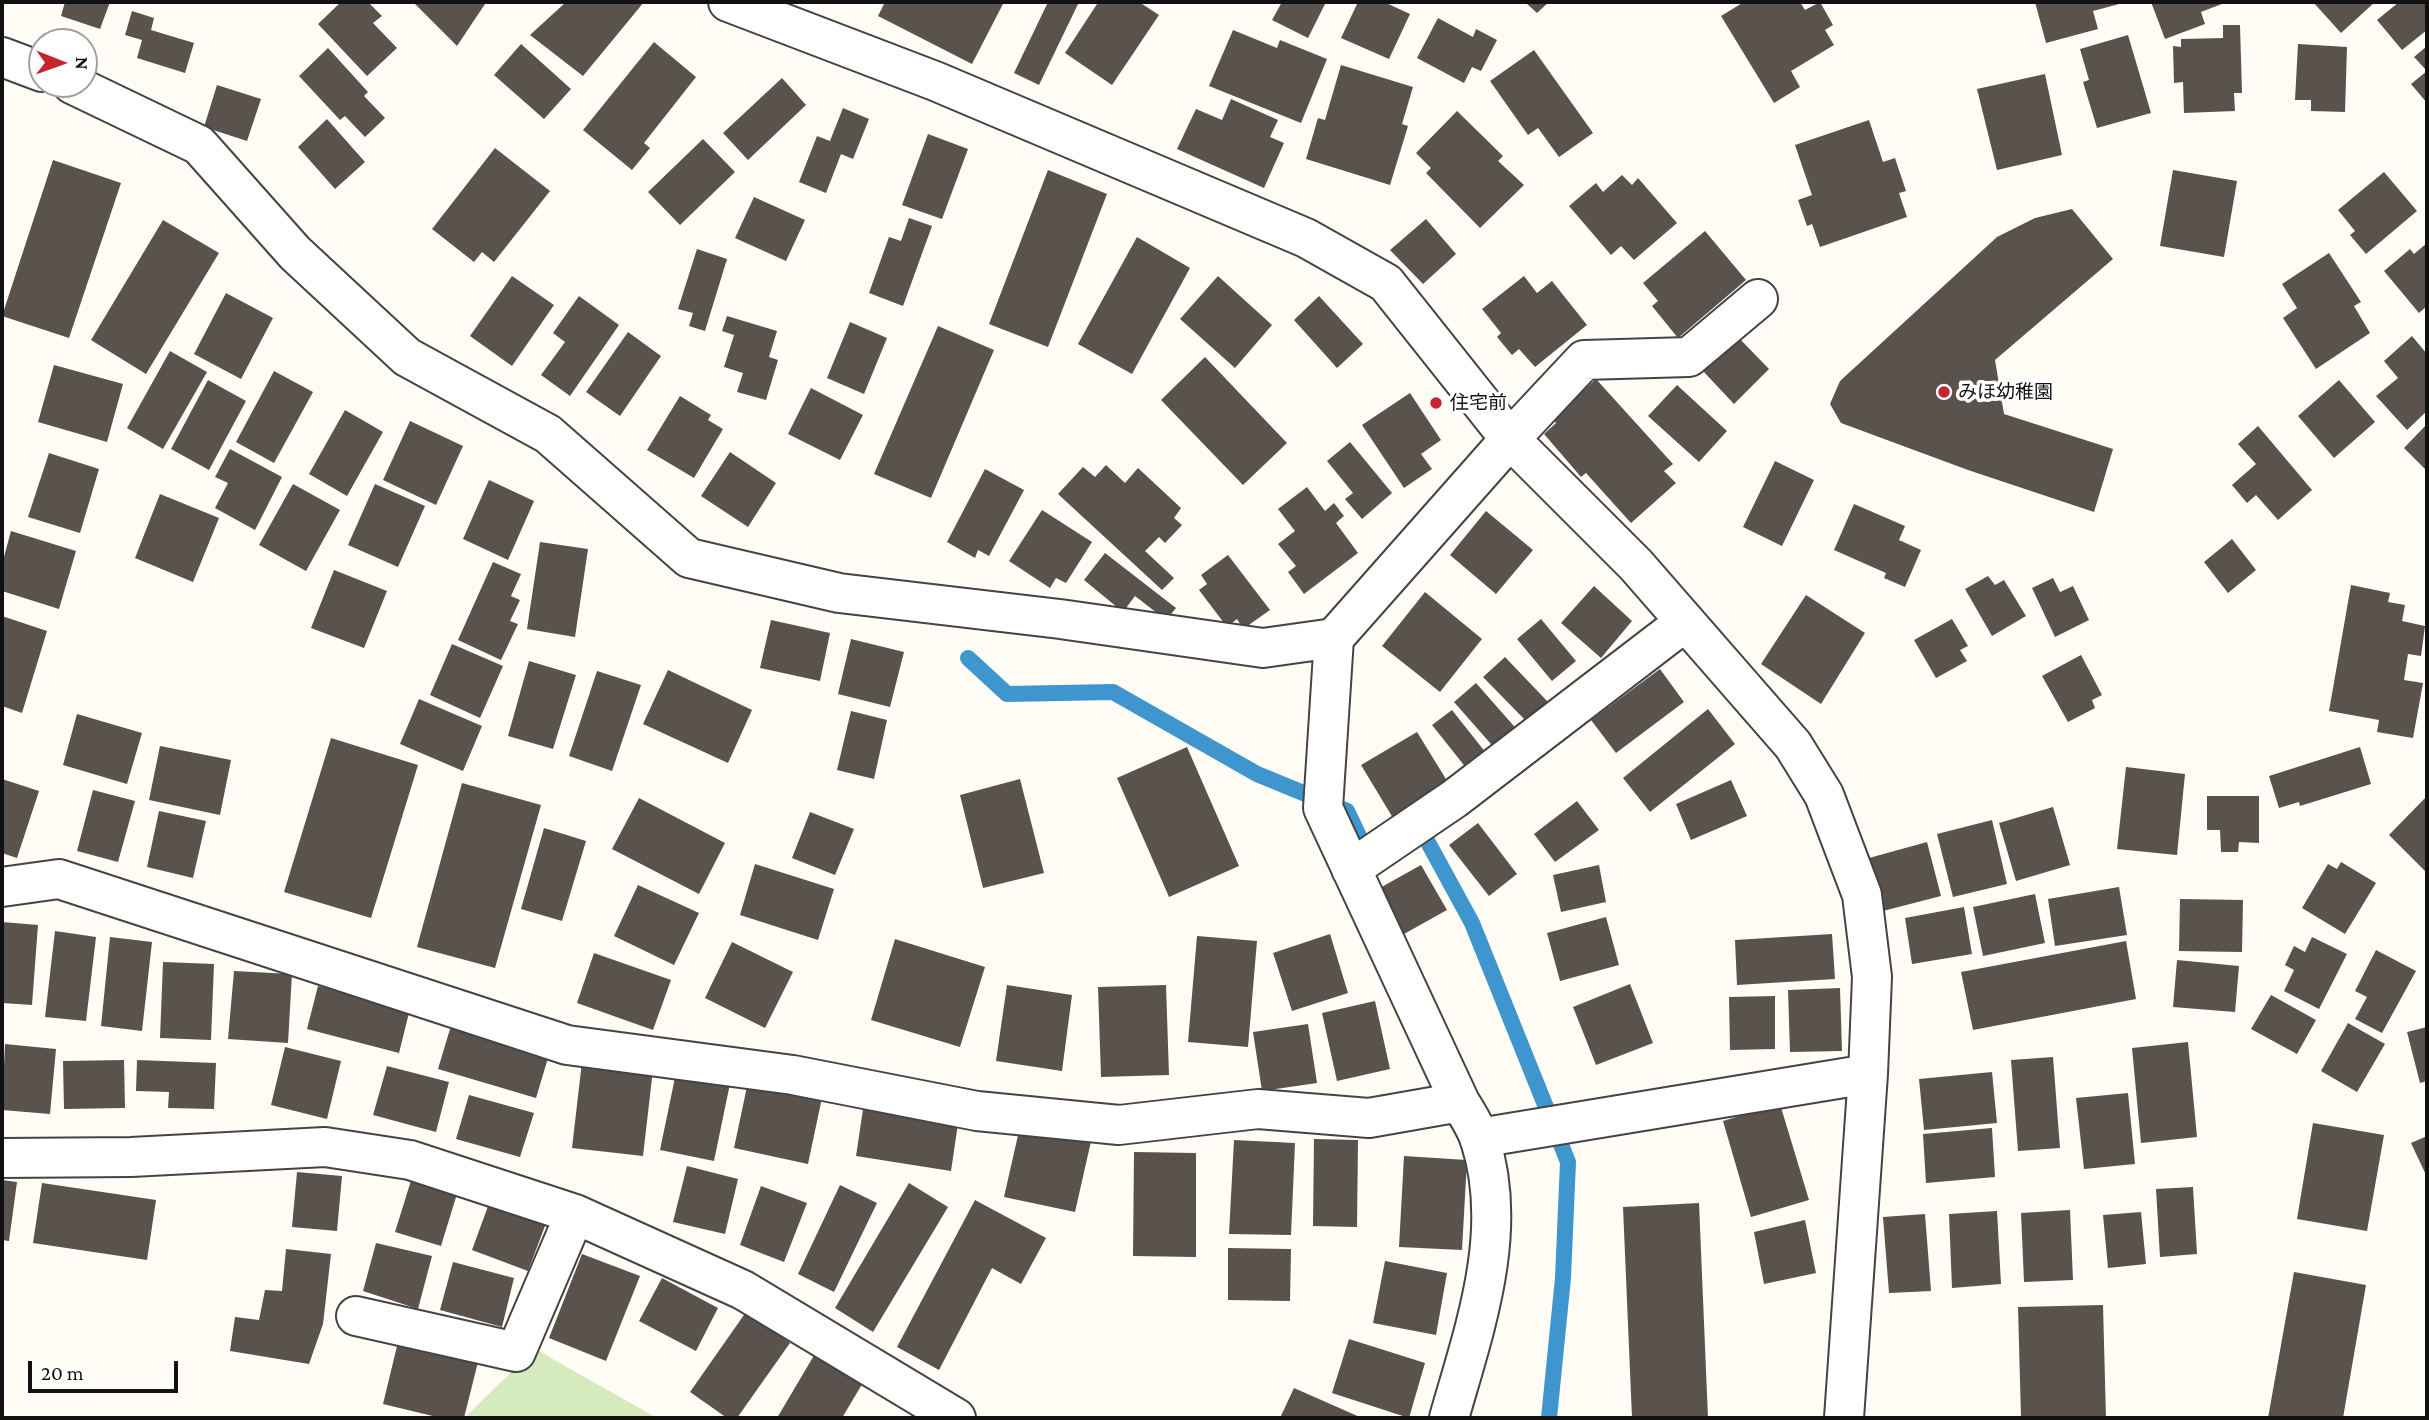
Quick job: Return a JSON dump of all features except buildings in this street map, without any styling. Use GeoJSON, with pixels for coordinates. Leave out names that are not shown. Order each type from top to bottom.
{"type":"FeatureCollection","features":[{"type":"Feature","properties":{"kind":"street"},"geometry":{"type":"LineString","coordinates":[[728,2],[935,82],[1306,238],[1386,284],[1510,439],[1636,565],[1793,745],[1824,795],[1862,894],[1872,977],[1868,1074],[1844,1418]]}},
{"type":"Feature","properties":{"kind":"street"},"geometry":{"type":"LineString","coordinates":[[2,57],[28,67]]}},
{"type":"Feature","properties":{"kind":"street"},"geometry":{"type":"LineString","coordinates":[[98,96],[199,145],[295,253],[407,356],[548,434],[689,558],[839,593],[1060,619],[1263,648],[1334,638]]}},
{"type":"Feature","properties":{"kind":"street"},"geometry":{"type":"LineString","coordinates":[[1449,1418],[1479,1314],[1491,1243],[1489,1177],[1479,1138],[1323,808],[1334,638],[1510,439],[1584,360],[1689,357],[1758,299]]}},
{"type":"Feature","properties":{"kind":"street"},"geometry":{"type":"LineString","coordinates":[[1351,869],[1454,799],[1685,622]]}},
{"type":"Feature","properties":{"kind":"street"},"geometry":{"type":"LineString","coordinates":[[2,887],[59,879],[568,1045],[793,1075],[977,1111],[1119,1125],[1258,1110],[1370,1118],[1460,1102]]}},
{"type":"Feature","properties":{"kind":"street"},"geometry":{"type":"LineString","coordinates":[[1479,1138],[1868,1074]]}},
{"type":"Feature","properties":{"kind":"street"},"geometry":{"type":"LineString","coordinates":[[2,1158],[131,1157],[325,1147],[410,1160],[575,1214],[743,1290],[957,1418]]}},
{"type":"Feature","properties":{"kind":"street"},"geometry":{"type":"LineString","coordinates":[[356,1316],[516,1352],[575,1214]]}},
{"type":"Feature","properties":{"kind":"green space"},"geometry":{"type":"Polygon","coordinates":[[[535,1349],[657,1418],[464,1418],[535,1349]]]}},
{"type":"Feature","properties":{"kind":"waterway"},"geometry":{"type":"LineString","coordinates":[[968,658],[1007,694],[1113,692],[1257,774],[1347,811],[1369,857]]}},
{"type":"Feature","properties":{"kind":"waterway"},"geometry":{"type":"LineString","coordinates":[[1411,842],[1424,835],[1472,923],[1568,1162],[1563,1278],[1549,1418]]}},
{"type":"Feature","properties":{"kind":"place","name":"みほ幼稚園"},"geometry":{"type":"Point","coordinates":[1944,392]}},
{"type":"Feature","properties":{"kind":"place","name":"住宅前"},"geometry":{"type":"Point","coordinates":[1436,403]}}]}
